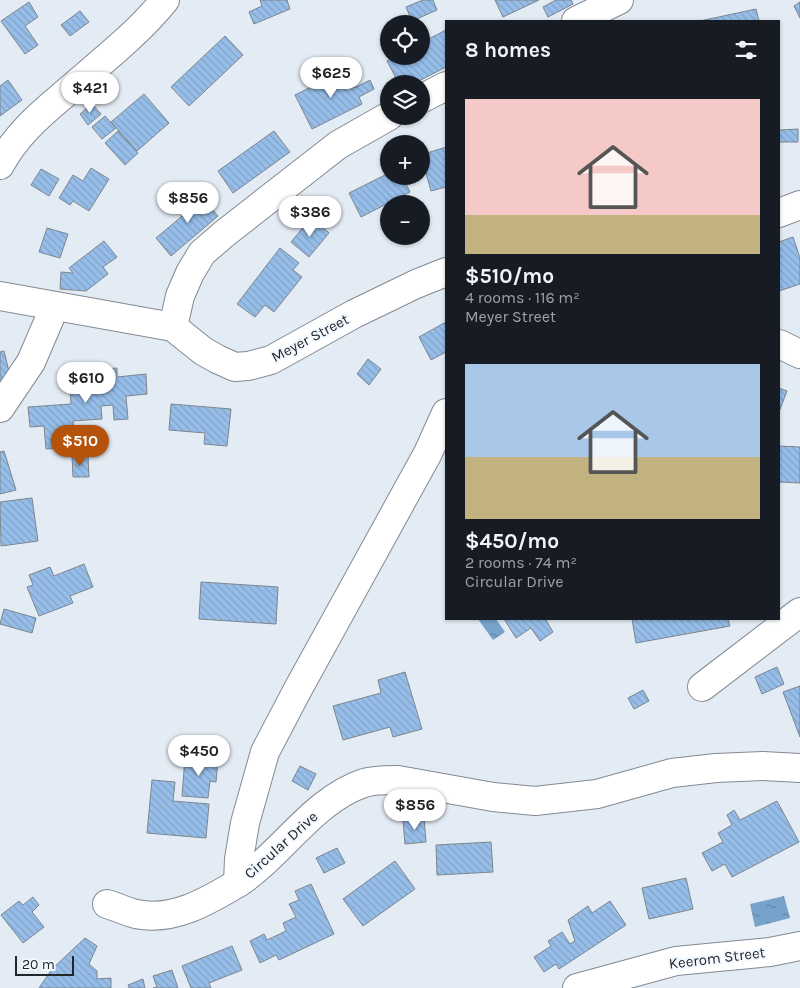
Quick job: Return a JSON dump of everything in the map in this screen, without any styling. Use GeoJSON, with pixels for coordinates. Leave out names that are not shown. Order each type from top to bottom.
{"type":"FeatureCollection","features":[{"type":"Feature","properties":{"kind":"street"},"geometry":{"type":"LineString","coordinates":[[0,165],[6,153],[29,124],[146,22],[165,0]]}},
{"type":"Feature","properties":{"kind":"street"},"geometry":{"type":"LineString","coordinates":[[578,20],[619,0]]}},
{"type":"Feature","properties":{"kind":"street"},"geometry":{"type":"LineString","coordinates":[[430,94],[445,87]]}},
{"type":"Feature","properties":{"kind":"street"},"geometry":{"type":"LineString","coordinates":[[173,328],[180,296],[190,273],[202,253],[338,145],[380,121]]}},
{"type":"Feature","properties":{"kind":"street"},"geometry":{"type":"LineString","coordinates":[[780,213],[800,205]]}},
{"type":"Feature","properties":{"kind":"street","name":"Meyer Street"},"geometry":{"type":"LineString","coordinates":[[0,296],[173,328],[203,351],[235,367],[271,360],[372,306],[416,284],[445,272]]}},
{"type":"Feature","properties":{"kind":"street"},"geometry":{"type":"LineString","coordinates":[[0,408],[31,362],[55,306]]}},
{"type":"Feature","properties":{"kind":"street"},"geometry":{"type":"LineString","coordinates":[[780,344],[800,354]]}},
{"type":"Feature","properties":{"kind":"street","name":"Circular Drive"},"geometry":{"type":"LineString","coordinates":[[238,883],[239,859],[245,824],[265,752],[428,453],[445,415]]}},
{"type":"Feature","properties":{"kind":"street"},"geometry":{"type":"LineString","coordinates":[[702,687],[800,612]]}},
{"type":"Feature","properties":{"kind":"street","name":"Circular Drive"},"geometry":{"type":"LineString","coordinates":[[238,883],[253,873],[322,808],[347,791],[364,783],[398,780],[493,797],[535,801],[598,794],[672,773],[763,766],[800,768]]}},
{"type":"Feature","properties":{"kind":"street"},"geometry":{"type":"LineString","coordinates":[[107,904],[137,914],[165,915],[210,900],[238,883]]}},
{"type":"Feature","properties":{"kind":"street","name":"Keerom Street"},"geometry":{"type":"LineString","coordinates":[[577,988],[676,961],[770,952],[800,946]]}},
{"type":"Feature","properties":{"kind":"water"},"geometry":{"type":"Polygon","coordinates":[[[479,620],[497,620],[505,632],[493,640],[479,620]]]}},
{"type":"Feature","properties":{"kind":"water"},"geometry":{"type":"Polygon","coordinates":[[[784,896],[790,918],[755,927],[750,904],[784,896]]]}},
{"type":"Feature","properties":{"kind":"building"},"geometry":{"type":"Polygon","coordinates":[[[260,0],[287,0],[290,9],[254,24],[249,12],[262,6],[260,0]]]}},
{"type":"Feature","properties":{"kind":"building"},"geometry":{"type":"Polygon","coordinates":[[[423,0],[433,0],[437,10],[426,15],[409,15],[406,7],[423,0]]]}},
{"type":"Feature","properties":{"kind":"building"},"geometry":{"type":"Polygon","coordinates":[[[495,0],[539,0],[503,17],[495,0]]]}},
{"type":"Feature","properties":{"kind":"building"},"geometry":{"type":"Polygon","coordinates":[[[556,0],[571,0],[573,4],[548,17],[543,7],[556,0]]]}},
{"type":"Feature","properties":{"kind":"building"},"geometry":{"type":"Polygon","coordinates":[[[29,2],[38,17],[25,26],[38,45],[25,54],[1,21],[29,2]]]}},
{"type":"Feature","properties":{"kind":"building"},"geometry":{"type":"Polygon","coordinates":[[[800,2],[800,18],[794,6],[800,2]]]}},
{"type":"Feature","properties":{"kind":"building"},"geometry":{"type":"Polygon","coordinates":[[[756,9],[759,20],[705,20],[756,9]]]}},
{"type":"Feature","properties":{"kind":"building"},"geometry":{"type":"Polygon","coordinates":[[[80,11],[89,22],[70,36],[61,25],[80,11]]]}},
{"type":"Feature","properties":{"kind":"building"},"geometry":{"type":"Polygon","coordinates":[[[445,31],[445,68],[430,75],[394,75],[389,65],[430,65],[430,38],[445,31]]]}},
{"type":"Feature","properties":{"kind":"building"},"geometry":{"type":"Polygon","coordinates":[[[225,36],[243,55],[189,106],[171,87],[225,36]]]}},
{"type":"Feature","properties":{"kind":"building"},"geometry":{"type":"Polygon","coordinates":[[[345,70],[354,88],[370,80],[374,89],[359,97],[362,104],[312,129],[295,95],[345,70]]]}},
{"type":"Feature","properties":{"kind":"building"},"geometry":{"type":"Polygon","coordinates":[[[8,80],[22,100],[0,116],[0,86],[8,80]]]}},
{"type":"Feature","properties":{"kind":"building"},"geometry":{"type":"Polygon","coordinates":[[[144,94],[169,123],[137,151],[111,122],[144,94]]]}},
{"type":"Feature","properties":{"kind":"building"},"geometry":{"type":"Polygon","coordinates":[[[92,104],[101,114],[88,125],[80,114],[92,104]]]}},
{"type":"Feature","properties":{"kind":"building"},"geometry":{"type":"Polygon","coordinates":[[[105,116],[116,128],[102,139],[92,127],[105,116]]]}},
{"type":"Feature","properties":{"kind":"building"},"geometry":{"type":"Polygon","coordinates":[[[798,129],[798,142],[780,142],[780,130],[798,129]]]}},
{"type":"Feature","properties":{"kind":"building"},"geometry":{"type":"Polygon","coordinates":[[[118,131],[138,153],[125,165],[105,143],[118,131]]]}},
{"type":"Feature","properties":{"kind":"building"},"geometry":{"type":"Polygon","coordinates":[[[274,131],[290,152],[233,193],[218,171],[274,131]]]}},
{"type":"Feature","properties":{"kind":"building"},"geometry":{"type":"Polygon","coordinates":[[[445,147],[445,187],[431,191],[429,185],[430,152],[445,147]]]}},
{"type":"Feature","properties":{"kind":"building"},"geometry":{"type":"Polygon","coordinates":[[[91,168],[109,179],[89,211],[73,201],[70,205],[59,198],[73,175],[83,181],[91,168]]]}},
{"type":"Feature","properties":{"kind":"building"},"geometry":{"type":"Polygon","coordinates":[[[41,169],[59,179],[49,196],[31,185],[41,169]]]}},
{"type":"Feature","properties":{"kind":"building"},"geometry":{"type":"Polygon","coordinates":[[[380,178],[380,185],[406,185],[410,192],[404,195],[380,195],[380,207],[361,217],[349,193],[380,178]]]}},
{"type":"Feature","properties":{"kind":"building"},"geometry":{"type":"Polygon","coordinates":[[[196,190],[218,216],[171,256],[156,238],[187,212],[180,204],[196,190]]]}},
{"type":"Feature","properties":{"kind":"building"},"geometry":{"type":"Polygon","coordinates":[[[311,218],[329,233],[309,257],[291,242],[311,218]]]}},
{"type":"Feature","properties":{"kind":"building"},"geometry":{"type":"Polygon","coordinates":[[[47,228],[68,234],[60,258],[39,252],[47,228]]]}},
{"type":"Feature","properties":{"kind":"building"},"geometry":{"type":"Polygon","coordinates":[[[793,237],[800,258],[800,284],[780,291],[780,242],[793,237]]]}},
{"type":"Feature","properties":{"kind":"building"},"geometry":{"type":"Polygon","coordinates":[[[104,241],[117,257],[103,267],[108,274],[86,291],[60,289],[61,272],[73,273],[69,268],[104,241]]]}},
{"type":"Feature","properties":{"kind":"building"},"geometry":{"type":"Polygon","coordinates":[[[280,248],[299,263],[293,270],[302,277],[274,312],[265,305],[255,317],[237,304],[280,248]]]}},
{"type":"Feature","properties":{"kind":"building"},"geometry":{"type":"Polygon","coordinates":[[[445,323],[445,353],[431,360],[419,337],[445,323]]]}},
{"type":"Feature","properties":{"kind":"building"},"geometry":{"type":"Polygon","coordinates":[[[4,351],[12,384],[0,386],[0,352],[4,351]]]}},
{"type":"Feature","properties":{"kind":"building"},"geometry":{"type":"Polygon","coordinates":[[[368,359],[381,369],[369,385],[357,374],[368,359]]]}},
{"type":"Feature","properties":{"kind":"building"},"geometry":{"type":"Polygon","coordinates":[[[117,368],[117,377],[146,374],[147,394],[126,396],[128,419],[114,420],[113,405],[101,406],[102,419],[73,421],[75,447],[46,449],[44,426],[30,427],[28,407],[71,404],[69,372],[117,368]]]}},
{"type":"Feature","properties":{"kind":"building"},"geometry":{"type":"Polygon","coordinates":[[[780,388],[787,391],[780,409],[780,388]]]}},
{"type":"Feature","properties":{"kind":"building"},"geometry":{"type":"Polygon","coordinates":[[[171,404],[231,409],[227,446],[204,444],[205,433],[169,430],[171,404]]]}},
{"type":"Feature","properties":{"kind":"building"},"geometry":{"type":"Polygon","coordinates":[[[780,446],[800,447],[800,483],[780,482],[780,446]]]}},
{"type":"Feature","properties":{"kind":"building"},"geometry":{"type":"Polygon","coordinates":[[[4,451],[16,490],[0,494],[0,452],[4,451]]]}},
{"type":"Feature","properties":{"kind":"building"},"geometry":{"type":"Polygon","coordinates":[[[72,456],[88,456],[89,477],[73,477],[72,456]]]}},
{"type":"Feature","properties":{"kind":"building"},"geometry":{"type":"Polygon","coordinates":[[[32,498],[38,541],[1,546],[0,502],[32,498]]]}},
{"type":"Feature","properties":{"kind":"building"},"geometry":{"type":"Polygon","coordinates":[[[84,564],[93,587],[70,596],[73,603],[39,616],[27,587],[33,585],[29,575],[50,567],[54,576],[84,564]]]}},
{"type":"Feature","properties":{"kind":"building"},"geometry":{"type":"Polygon","coordinates":[[[201,582],[278,587],[276,624],[199,619],[201,582]]]}},
{"type":"Feature","properties":{"kind":"building"},"geometry":{"type":"Polygon","coordinates":[[[4,609],[36,618],[32,633],[0,624],[4,609]]]}},
{"type":"Feature","properties":{"kind":"building"},"geometry":{"type":"Polygon","coordinates":[[[505,620],[546,620],[553,632],[540,641],[531,628],[516,638],[505,620]]]}},
{"type":"Feature","properties":{"kind":"building"},"geometry":{"type":"Polygon","coordinates":[[[632,620],[728,620],[730,626],[636,643],[632,620]]]}},
{"type":"Feature","properties":{"kind":"building"},"geometry":{"type":"Polygon","coordinates":[[[777,667],[784,684],[762,694],[755,677],[777,667]]]}},
{"type":"Feature","properties":{"kind":"building"},"geometry":{"type":"Polygon","coordinates":[[[405,672],[422,729],[393,737],[390,727],[343,740],[333,706],[381,693],[378,680],[405,672]]]}},
{"type":"Feature","properties":{"kind":"building"},"geometry":{"type":"Polygon","coordinates":[[[800,686],[800,737],[783,692],[800,686]]]}},
{"type":"Feature","properties":{"kind":"building"},"geometry":{"type":"Polygon","coordinates":[[[643,690],[649,701],[634,709],[628,698],[643,690]]]}},
{"type":"Feature","properties":{"kind":"building"},"geometry":{"type":"Polygon","coordinates":[[[185,758],[218,760],[216,782],[210,781],[208,798],[182,796],[185,758]]]}},
{"type":"Feature","properties":{"kind":"building"},"geometry":{"type":"Polygon","coordinates":[[[300,766],[316,774],[308,790],[292,781],[300,766]]]}},
{"type":"Feature","properties":{"kind":"building"},"geometry":{"type":"Polygon","coordinates":[[[152,780],[175,782],[173,801],[209,804],[206,838],[147,833],[152,780]]]}},
{"type":"Feature","properties":{"kind":"building"},"geometry":{"type":"Polygon","coordinates":[[[777,801],[799,842],[732,877],[725,864],[712,871],[702,853],[723,842],[718,833],[732,825],[727,815],[734,810],[740,820],[777,801]]]}},
{"type":"Feature","properties":{"kind":"building"},"geometry":{"type":"Polygon","coordinates":[[[424,818],[426,842],[405,844],[403,820],[424,818]]]}},
{"type":"Feature","properties":{"kind":"building"},"geometry":{"type":"Polygon","coordinates":[[[491,842],[493,872],[437,875],[436,845],[491,842]]]}},
{"type":"Feature","properties":{"kind":"building"},"geometry":{"type":"Polygon","coordinates":[[[337,848],[345,863],[324,873],[316,858],[337,848]]]}},
{"type":"Feature","properties":{"kind":"building"},"geometry":{"type":"Polygon","coordinates":[[[395,861],[415,889],[363,926],[343,899],[395,861]]]}},
{"type":"Feature","properties":{"kind":"building"},"geometry":{"type":"Polygon","coordinates":[[[686,878],[693,909],[649,919],[642,888],[686,878]]]}},
{"type":"Feature","properties":{"kind":"building"},"geometry":{"type":"Polygon","coordinates":[[[311,884],[334,934],[279,960],[276,955],[260,963],[250,941],[264,934],[267,940],[286,931],[283,923],[296,917],[289,904],[299,900],[295,891],[311,884]]]}},
{"type":"Feature","properties":{"kind":"building"},"geometry":{"type":"Polygon","coordinates":[[[33,897],[39,905],[32,912],[44,927],[23,943],[1,915],[19,901],[23,905],[33,897]]]}},
{"type":"Feature","properties":{"kind":"building"},"geometry":{"type":"Polygon","coordinates":[[[610,901],[626,925],[559,969],[556,964],[544,972],[534,957],[551,946],[548,941],[562,932],[570,944],[575,941],[568,920],[588,906],[592,913],[610,901]]]}},
{"type":"Feature","properties":{"kind":"building"},"geometry":{"type":"Polygon","coordinates":[[[85,938],[97,946],[89,964],[97,971],[97,979],[111,978],[111,988],[39,988],[52,969],[85,938]]]}},
{"type":"Feature","properties":{"kind":"building"},"geometry":{"type":"Polygon","coordinates":[[[232,946],[242,970],[209,983],[211,988],[191,988],[182,966],[232,946]]]}},
{"type":"Feature","properties":{"kind":"building"},"geometry":{"type":"Polygon","coordinates":[[[172,970],[178,988],[153,988],[157,987],[153,976],[172,970]]]}},
{"type":"Feature","properties":{"kind":"building"},"geometry":{"type":"Polygon","coordinates":[[[143,979],[145,988],[129,988],[128,985],[143,979]]]}}]}
